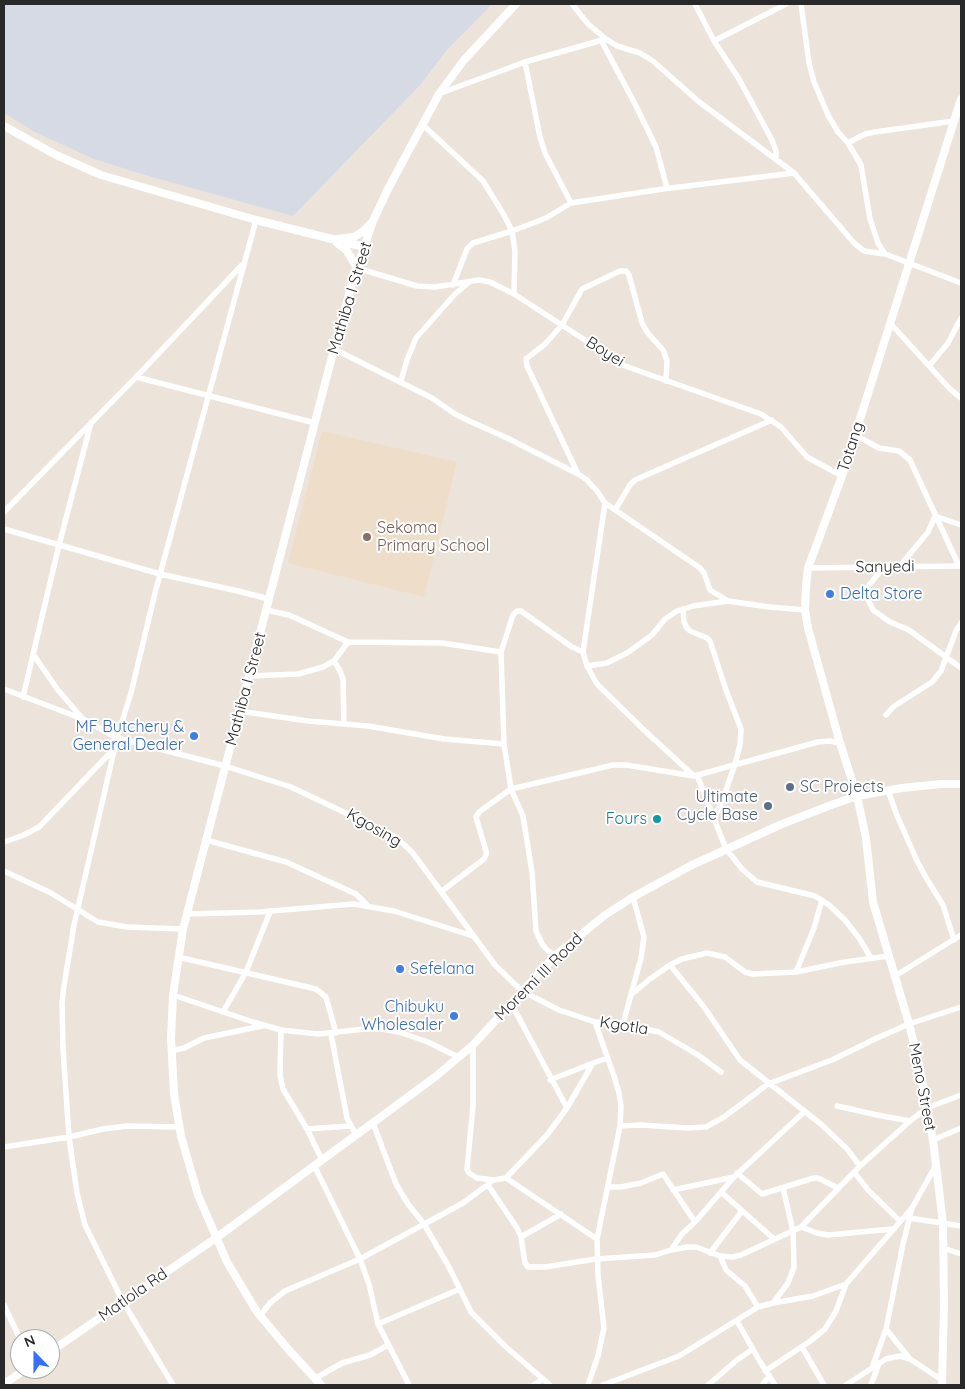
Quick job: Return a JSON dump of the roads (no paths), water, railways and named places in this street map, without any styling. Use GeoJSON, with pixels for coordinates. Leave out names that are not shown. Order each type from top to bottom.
{"type":"FeatureCollection","features":[{"type":"Feature","properties":{"kind":"street","name":"Mathiba I Street"},"geometry":{"type":"LineString","coordinates":[[321,1385],[260,1316],[227,1262],[198,1195],[179,1127],[173,1088],[171,1051],[173,995],[178,957],[183,929],[314,423],[357,268],[373,221],[438,94],[464,60],[516,4]]}},
{"type":"Feature","properties":{"kind":"street"},"geometry":{"type":"LineString","coordinates":[[572,4],[604,40],[656,147],[667,188]]}},
{"type":"Feature","properties":{"kind":"street"},"geometry":{"type":"LineString","coordinates":[[695,4],[714,41],[739,79],[772,140],[776,151],[776,160]]}},
{"type":"Feature","properties":{"kind":"street"},"geometry":{"type":"LineString","coordinates":[[714,41],[786,4]]}},
{"type":"Feature","properties":{"kind":"street"},"geometry":{"type":"LineString","coordinates":[[801,4],[809,63],[814,82],[828,115],[861,165],[870,219],[878,242],[885,254]]}},
{"type":"Feature","properties":{"kind":"street"},"geometry":{"type":"LineString","coordinates":[[438,94],[525,62],[604,40],[640,53],[653,61],[698,101],[794,173],[854,243],[864,251],[885,254],[961,283]]}},
{"type":"Feature","properties":{"kind":"street"},"geometry":{"type":"LineString","coordinates":[[525,62],[545,153],[571,203]]}},
{"type":"Feature","properties":{"kind":"street","name":"Totang"},"geometry":{"type":"LineString","coordinates":[[857,796],[808,628],[806,587],[808,568],[842,476],[961,99]]}},
{"type":"Feature","properties":{"kind":"street"},"geometry":{"type":"LineString","coordinates":[[848,143],[865,134],[954,121]]}},
{"type":"Feature","properties":{"kind":"street"},"geometry":{"type":"LineString","coordinates":[[422,124],[483,181],[512,231],[515,251],[514,294]]}},
{"type":"Feature","properties":{"kind":"street"},"geometry":{"type":"LineString","coordinates":[[4,126],[56,155],[101,175],[256,220],[364,247]]}},
{"type":"Feature","properties":{"kind":"street"},"geometry":{"type":"LineString","coordinates":[[453,284],[470,245],[546,218],[571,203],[667,188],[794,173]]}},
{"type":"Feature","properties":{"kind":"street"},"geometry":{"type":"LineString","coordinates":[[173,1385],[123,1302],[96,1248],[81,1212],[69,1137],[62,1004],[78,908],[113,749],[131,693],[160,574],[256,220]]}},
{"type":"Feature","properties":{"kind":"street"},"geometry":{"type":"LineString","coordinates":[[330,239],[354,237],[373,221]]}},
{"type":"Feature","properties":{"kind":"street"},"geometry":{"type":"LineString","coordinates":[[330,239],[343,246],[357,268]]}},
{"type":"Feature","properties":{"kind":"street"},"geometry":{"type":"LineString","coordinates":[[4,512],[244,263]]}},
{"type":"Feature","properties":{"kind":"street","name":"Boyei"},"geometry":{"type":"LineString","coordinates":[[357,268],[417,286],[435,287],[480,280],[490,282],[514,294],[625,366],[749,409],[772,420],[807,457],[842,476]]}},
{"type":"Feature","properties":{"kind":"street"},"geometry":{"type":"LineString","coordinates":[[578,474],[526,364],[526,359],[545,344],[562,325],[578,293],[582,289],[620,271],[626,271],[629,275],[642,324],[646,332],[663,350],[667,361],[666,381]]}},
{"type":"Feature","properties":{"kind":"street"},"geometry":{"type":"LineString","coordinates":[[401,381],[416,338],[455,294],[469,282]]}},
{"type":"Feature","properties":{"kind":"street"},"geometry":{"type":"LineString","coordinates":[[930,366],[948,343],[961,318]]}},
{"type":"Feature","properties":{"kind":"street"},"geometry":{"type":"LineString","coordinates":[[890,323],[961,398]]}},
{"type":"Feature","properties":{"kind":"street"},"geometry":{"type":"LineString","coordinates":[[334,349],[401,381],[432,398],[455,414],[578,474],[587,480],[606,503],[700,568],[704,573],[710,590],[728,601]]}},
{"type":"Feature","properties":{"kind":"street"},"geometry":{"type":"LineString","coordinates":[[136,377],[314,423]]}},
{"type":"Feature","properties":{"kind":"street"},"geometry":{"type":"LineString","coordinates":[[616,510],[630,485],[635,480],[772,420]]}},
{"type":"Feature","properties":{"kind":"street"},"geometry":{"type":"LineString","coordinates":[[23,697],[59,545],[92,422]]}},
{"type":"Feature","properties":{"kind":"street"},"geometry":{"type":"LineString","coordinates":[[855,435],[879,448],[904,454],[910,460],[960,566]]}},
{"type":"Feature","properties":{"kind":"street"},"geometry":{"type":"LineString","coordinates":[[606,503],[583,652],[587,666],[597,684],[644,730],[696,775],[726,849],[743,870],[757,882],[815,896],[822,900],[845,920],[871,958]]}},
{"type":"Feature","properties":{"kind":"street"},"geometry":{"type":"LineString","coordinates":[[935,516],[961,525]]}},
{"type":"Feature","properties":{"kind":"street"},"geometry":{"type":"LineString","coordinates":[[899,567],[928,532],[935,516]]}},
{"type":"Feature","properties":{"kind":"street"},"geometry":{"type":"LineString","coordinates":[[4,529],[160,574],[238,590],[269,599]]}},
{"type":"Feature","properties":{"kind":"street","name":"Sanyedi"},"geometry":{"type":"LineString","coordinates":[[808,568],[960,566]]}},
{"type":"Feature","properties":{"kind":"street"},"geometry":{"type":"LineString","coordinates":[[884,567],[865,593],[873,610],[890,622],[909,630],[961,668]]}},
{"type":"Feature","properties":{"kind":"street"},"geometry":{"type":"LineString","coordinates":[[587,666],[607,663],[627,653],[652,636],[665,619],[683,609],[728,601],[769,608],[806,610]]}},
{"type":"Feature","properties":{"kind":"street"},"geometry":{"type":"LineString","coordinates":[[683,609],[684,622],[687,628],[710,641],[741,729],[740,745],[735,764],[723,799],[714,818]]}},
{"type":"Feature","properties":{"kind":"street"},"geometry":{"type":"LineString","coordinates":[[266,610],[289,615],[348,642],[442,644],[501,652]]}},
{"type":"Feature","properties":{"kind":"street"},"geometry":{"type":"LineString","coordinates":[[556,955],[548,951],[542,944],[536,931],[532,872],[523,816],[511,789],[504,744],[501,652],[513,615],[517,611],[521,611],[572,647],[583,652]]}},
{"type":"Feature","properties":{"kind":"street"},"geometry":{"type":"LineString","coordinates":[[886,715],[893,707],[932,682],[942,671],[956,631],[961,623]]}},
{"type":"Feature","properties":{"kind":"street"},"geometry":{"type":"LineString","coordinates":[[249,676],[298,674],[323,667],[334,661],[348,642]]}},
{"type":"Feature","properties":{"kind":"street"},"geometry":{"type":"LineString","coordinates":[[33,654],[58,690],[83,719]]}},
{"type":"Feature","properties":{"kind":"street"},"geometry":{"type":"LineString","coordinates":[[334,661],[343,679],[344,724]]}},
{"type":"Feature","properties":{"kind":"street"},"geometry":{"type":"LineString","coordinates":[[4,689],[83,719]]}},
{"type":"Feature","properties":{"kind":"street"},"geometry":{"type":"LineString","coordinates":[[240,711],[368,726],[444,739],[504,744]]}},
{"type":"Feature","properties":{"kind":"street","name":"Kgosing"},"geometry":{"type":"LineString","coordinates":[[83,719],[117,738],[225,766],[291,786],[396,837],[412,852],[495,965],[522,991]]}},
{"type":"Feature","properties":{"kind":"street"},"geometry":{"type":"LineString","coordinates":[[442,891],[484,859],[486,851],[476,817],[479,812],[511,789],[613,765],[626,765],[696,775],[818,742],[830,741],[840,743]]}},
{"type":"Feature","properties":{"kind":"street"},"geometry":{"type":"LineString","coordinates":[[4,842],[39,827],[113,749]]}},
{"type":"Feature","properties":{"kind":"street","name":"Moremi III Road"},"geometry":{"type":"LineString","coordinates":[[216,1238],[435,1077],[473,1045],[556,955],[605,916],[633,897],[692,865],[810,812],[857,796],[888,790],[941,784],[961,784]]}},
{"type":"Feature","properties":{"kind":"street"},"geometry":{"type":"LineString","coordinates":[[888,790],[917,861],[943,905],[954,940]]}},
{"type":"Feature","properties":{"kind":"street","name":"Meno Street"},"geometry":{"type":"LineString","coordinates":[[857,796],[866,838],[872,902],[909,1024],[919,1064],[933,1140],[944,1248],[942,1383]]}},
{"type":"Feature","properties":{"kind":"street"},"geometry":{"type":"LineString","coordinates":[[206,840],[286,862],[356,894],[368,905]]}},
{"type":"Feature","properties":{"kind":"street"},"geometry":{"type":"LineString","coordinates":[[4,871],[78,908],[92,920],[108,924],[183,929]]}},
{"type":"Feature","properties":{"kind":"street"},"geometry":{"type":"LineString","coordinates":[[623,1024],[641,958],[644,937],[633,897]]}},
{"type":"Feature","properties":{"kind":"street"},"geometry":{"type":"LineString","coordinates":[[796,972],[814,928],[822,900]]}},
{"type":"Feature","properties":{"kind":"street"},"geometry":{"type":"LineString","coordinates":[[187,914],[270,912],[340,904],[368,905],[394,911],[473,936]]}},
{"type":"Feature","properties":{"kind":"street"},"geometry":{"type":"LineString","coordinates":[[223,1012],[246,972],[270,912]]}},
{"type":"Feature","properties":{"kind":"street"},"geometry":{"type":"LineString","coordinates":[[896,976],[961,935]]}},
{"type":"Feature","properties":{"kind":"street"},"geometry":{"type":"LineString","coordinates":[[632,994],[650,978],[670,966],[696,955],[712,954],[725,956],[745,972],[753,974],[796,972],[889,956]]}},
{"type":"Feature","properties":{"kind":"street"},"geometry":{"type":"LineString","coordinates":[[178,957],[316,988],[326,997],[334,1033],[333,1053],[350,1126],[356,1136]]}},
{"type":"Feature","properties":{"kind":"street"},"geometry":{"type":"LineString","coordinates":[[670,966],[709,1014],[735,1054],[768,1084],[847,1149],[860,1166]]}},
{"type":"Feature","properties":{"kind":"street","name":"Kgotla"},"geometry":{"type":"LineString","coordinates":[[522,991],[559,1010],[595,1022],[623,1024],[659,1032],[721,1072]]}},
{"type":"Feature","properties":{"kind":"street"},"geometry":{"type":"LineString","coordinates":[[173,995],[264,1026],[282,1030],[318,1034],[365,1029],[391,1030],[413,1036],[458,1057]]}},
{"type":"Feature","properties":{"kind":"street"},"geometry":{"type":"LineString","coordinates":[[511,1003],[550,1080],[567,1108]]}},
{"type":"Feature","properties":{"kind":"street"},"geometry":{"type":"LineString","coordinates":[[620,1126],[706,1127],[724,1118],[768,1084],[832,1060],[909,1024],[961,1007]]}},
{"type":"Feature","properties":{"kind":"street"},"geometry":{"type":"LineString","coordinates":[[588,1385],[598,1356],[604,1328],[596,1259],[597,1239],[620,1126],[619,1092],[595,1022]]}},
{"type":"Feature","properties":{"kind":"street"},"geometry":{"type":"LineString","coordinates":[[171,1051],[204,1038],[264,1026]]}},
{"type":"Feature","properties":{"kind":"street"},"geometry":{"type":"LineString","coordinates":[[282,1030],[280,1075],[283,1089],[307,1129],[322,1160]]}},
{"type":"Feature","properties":{"kind":"street"},"geometry":{"type":"LineString","coordinates":[[473,1045],[473,1106],[467,1169],[477,1178],[494,1180],[506,1178],[534,1150],[567,1108],[593,1063]]}},
{"type":"Feature","properties":{"kind":"street"},"geometry":{"type":"LineString","coordinates":[[550,1080],[608,1058]]}},
{"type":"Feature","properties":{"kind":"street"},"geometry":{"type":"LineString","coordinates":[[488,1185],[517,1228],[521,1237],[525,1263],[528,1267],[545,1267],[596,1259],[643,1257],[671,1250],[696,1247],[720,1256],[741,1255],[801,1227],[860,1166],[910,1121],[927,1108],[961,1095]]}},
{"type":"Feature","properties":{"kind":"street"},"geometry":{"type":"LineString","coordinates":[[838,1106],[910,1121]]}},
{"type":"Feature","properties":{"kind":"street"},"geometry":{"type":"LineString","coordinates":[[671,1250],[682,1234],[736,1175],[804,1112]]}},
{"type":"Feature","properties":{"kind":"street"},"geometry":{"type":"LineString","coordinates":[[373,1123],[396,1184],[408,1204],[424,1224],[471,1312],[506,1347],[550,1385]]}},
{"type":"Feature","properties":{"kind":"street"},"geometry":{"type":"LineString","coordinates":[[4,1147],[126,1126],[179,1127]]}},
{"type":"Feature","properties":{"kind":"street"},"geometry":{"type":"LineString","coordinates":[[307,1129],[350,1126]]}},
{"type":"Feature","properties":{"kind":"street"},"geometry":{"type":"LineString","coordinates":[[933,1140],[961,1128]]}},
{"type":"Feature","properties":{"kind":"street"},"geometry":{"type":"LineString","coordinates":[[872,1368],[886,1329],[912,1208],[936,1165]]}},
{"type":"Feature","properties":{"kind":"street"},"geometry":{"type":"LineString","coordinates":[[314,1166],[360,1259],[369,1284],[378,1324],[409,1385]]}},
{"type":"Feature","properties":{"kind":"street"},"geometry":{"type":"LineString","coordinates":[[854,1172],[868,1190],[900,1221]]}},
{"type":"Feature","properties":{"kind":"street"},"geometry":{"type":"LineString","coordinates":[[608,1187],[621,1187],[641,1183],[663,1174],[695,1222]]}},
{"type":"Feature","properties":{"kind":"street"},"geometry":{"type":"LineString","coordinates":[[673,1190],[736,1175],[762,1194],[816,1178],[838,1188]]}},
{"type":"Feature","properties":{"kind":"street"},"geometry":{"type":"LineString","coordinates":[[506,1178],[597,1239]]}},
{"type":"Feature","properties":{"kind":"street"},"geometry":{"type":"LineString","coordinates":[[260,1316],[270,1303],[285,1291],[360,1259],[463,1202],[494,1180]]}},
{"type":"Feature","properties":{"kind":"street"},"geometry":{"type":"LineString","coordinates":[[773,1303],[788,1283],[794,1267],[793,1231],[784,1188]]}},
{"type":"Feature","properties":{"kind":"street"},"geometry":{"type":"LineString","coordinates":[[721,1192],[774,1239]]}},
{"type":"Feature","properties":{"kind":"street"},"geometry":{"type":"LineString","coordinates":[[765,1371],[818,1335],[831,1320],[846,1284],[912,1208]]}},
{"type":"Feature","properties":{"kind":"street"},"geometry":{"type":"LineString","coordinates":[[710,1253],[742,1211]]}},
{"type":"Feature","properties":{"kind":"street"},"geometry":{"type":"LineString","coordinates":[[521,1237],[561,1214]]}},
{"type":"Feature","properties":{"kind":"street"},"geometry":{"type":"LineString","coordinates":[[909,1218],[961,1226]]}},
{"type":"Feature","properties":{"kind":"street"},"geometry":{"type":"LineString","coordinates":[[801,1227],[828,1235],[893,1229]]}},
{"type":"Feature","properties":{"kind":"street","name":"Matlola Rd"},"geometry":{"type":"LineString","coordinates":[[60,1345],[216,1238]]}},
{"type":"Feature","properties":{"kind":"street"},"geometry":{"type":"LineString","coordinates":[[944,1248],[961,1254]]}},
{"type":"Feature","properties":{"kind":"street"},"geometry":{"type":"LineString","coordinates":[[720,1256],[726,1270],[745,1286],[758,1308]]}},
{"type":"Feature","properties":{"kind":"street"},"geometry":{"type":"LineString","coordinates":[[602,1385],[675,1358],[758,1308],[773,1303],[813,1296],[846,1284]]}},
{"type":"Feature","properties":{"kind":"street"},"geometry":{"type":"LineString","coordinates":[[378,1324],[460,1289]]}},
{"type":"Feature","properties":{"kind":"street"},"geometry":{"type":"LineString","coordinates":[[4,1305],[15,1329]]}},
{"type":"Feature","properties":{"kind":"street"},"geometry":{"type":"LineString","coordinates":[[737,1321],[775,1385]]}},
{"type":"Feature","properties":{"kind":"street"},"geometry":{"type":"LineString","coordinates":[[886,1329],[910,1359],[942,1383]]}},
{"type":"Feature","properties":{"kind":"street"},"geometry":{"type":"LineString","coordinates":[[314,1378],[342,1363],[370,1355],[388,1345]]}},
{"type":"Feature","properties":{"kind":"street"},"geometry":{"type":"LineString","coordinates":[[802,1347],[824,1385]]}},
{"type":"Feature","properties":{"kind":"street"},"geometry":{"type":"LineString","coordinates":[[708,1385],[753,1349]]}},
{"type":"Feature","properties":{"kind":"street"},"geometry":{"type":"LineString","coordinates":[[846,1385],[879,1363],[894,1356],[910,1359]]}},
{"type":"Feature","properties":{"kind":"street"},"geometry":{"type":"LineString","coordinates":[[871,1385],[879,1363]]}},
{"type":"Feature","properties":{"kind":"street"},"geometry":{"type":"LineString","coordinates":[[762,1385],[769,1377]]}},
{"type":"Feature","properties":{"kind":"street"},"geometry":{"type":"LineString","coordinates":[[533,1385],[543,1379]]}},
{"type":"Feature","properties":{"kind":"place","name":"Sekoma Primary School"},"geometry":{"type":"Point","coordinates":[367,537]}},
{"type":"Feature","properties":{"kind":"place","name":"Delta Store"},"geometry":{"type":"Point","coordinates":[830,594]}},
{"type":"Feature","properties":{"kind":"place","name":"MF Butchery & General Dealer"},"geometry":{"type":"Point","coordinates":[194,736]}},
{"type":"Feature","properties":{"kind":"place","name":"SC Projects"},"geometry":{"type":"Point","coordinates":[790,787]}},
{"type":"Feature","properties":{"kind":"place","name":"Ultimate Cycle Base"},"geometry":{"type":"Point","coordinates":[768,806]}},
{"type":"Feature","properties":{"kind":"place","name":"Fours"},"geometry":{"type":"Point","coordinates":[657,819]}},
{"type":"Feature","properties":{"kind":"place","name":"Sefelana"},"geometry":{"type":"Point","coordinates":[400,969]}},
{"type":"Feature","properties":{"kind":"place","name":"Chibuku Wholesaler"},"geometry":{"type":"Point","coordinates":[454,1016]}}]}
